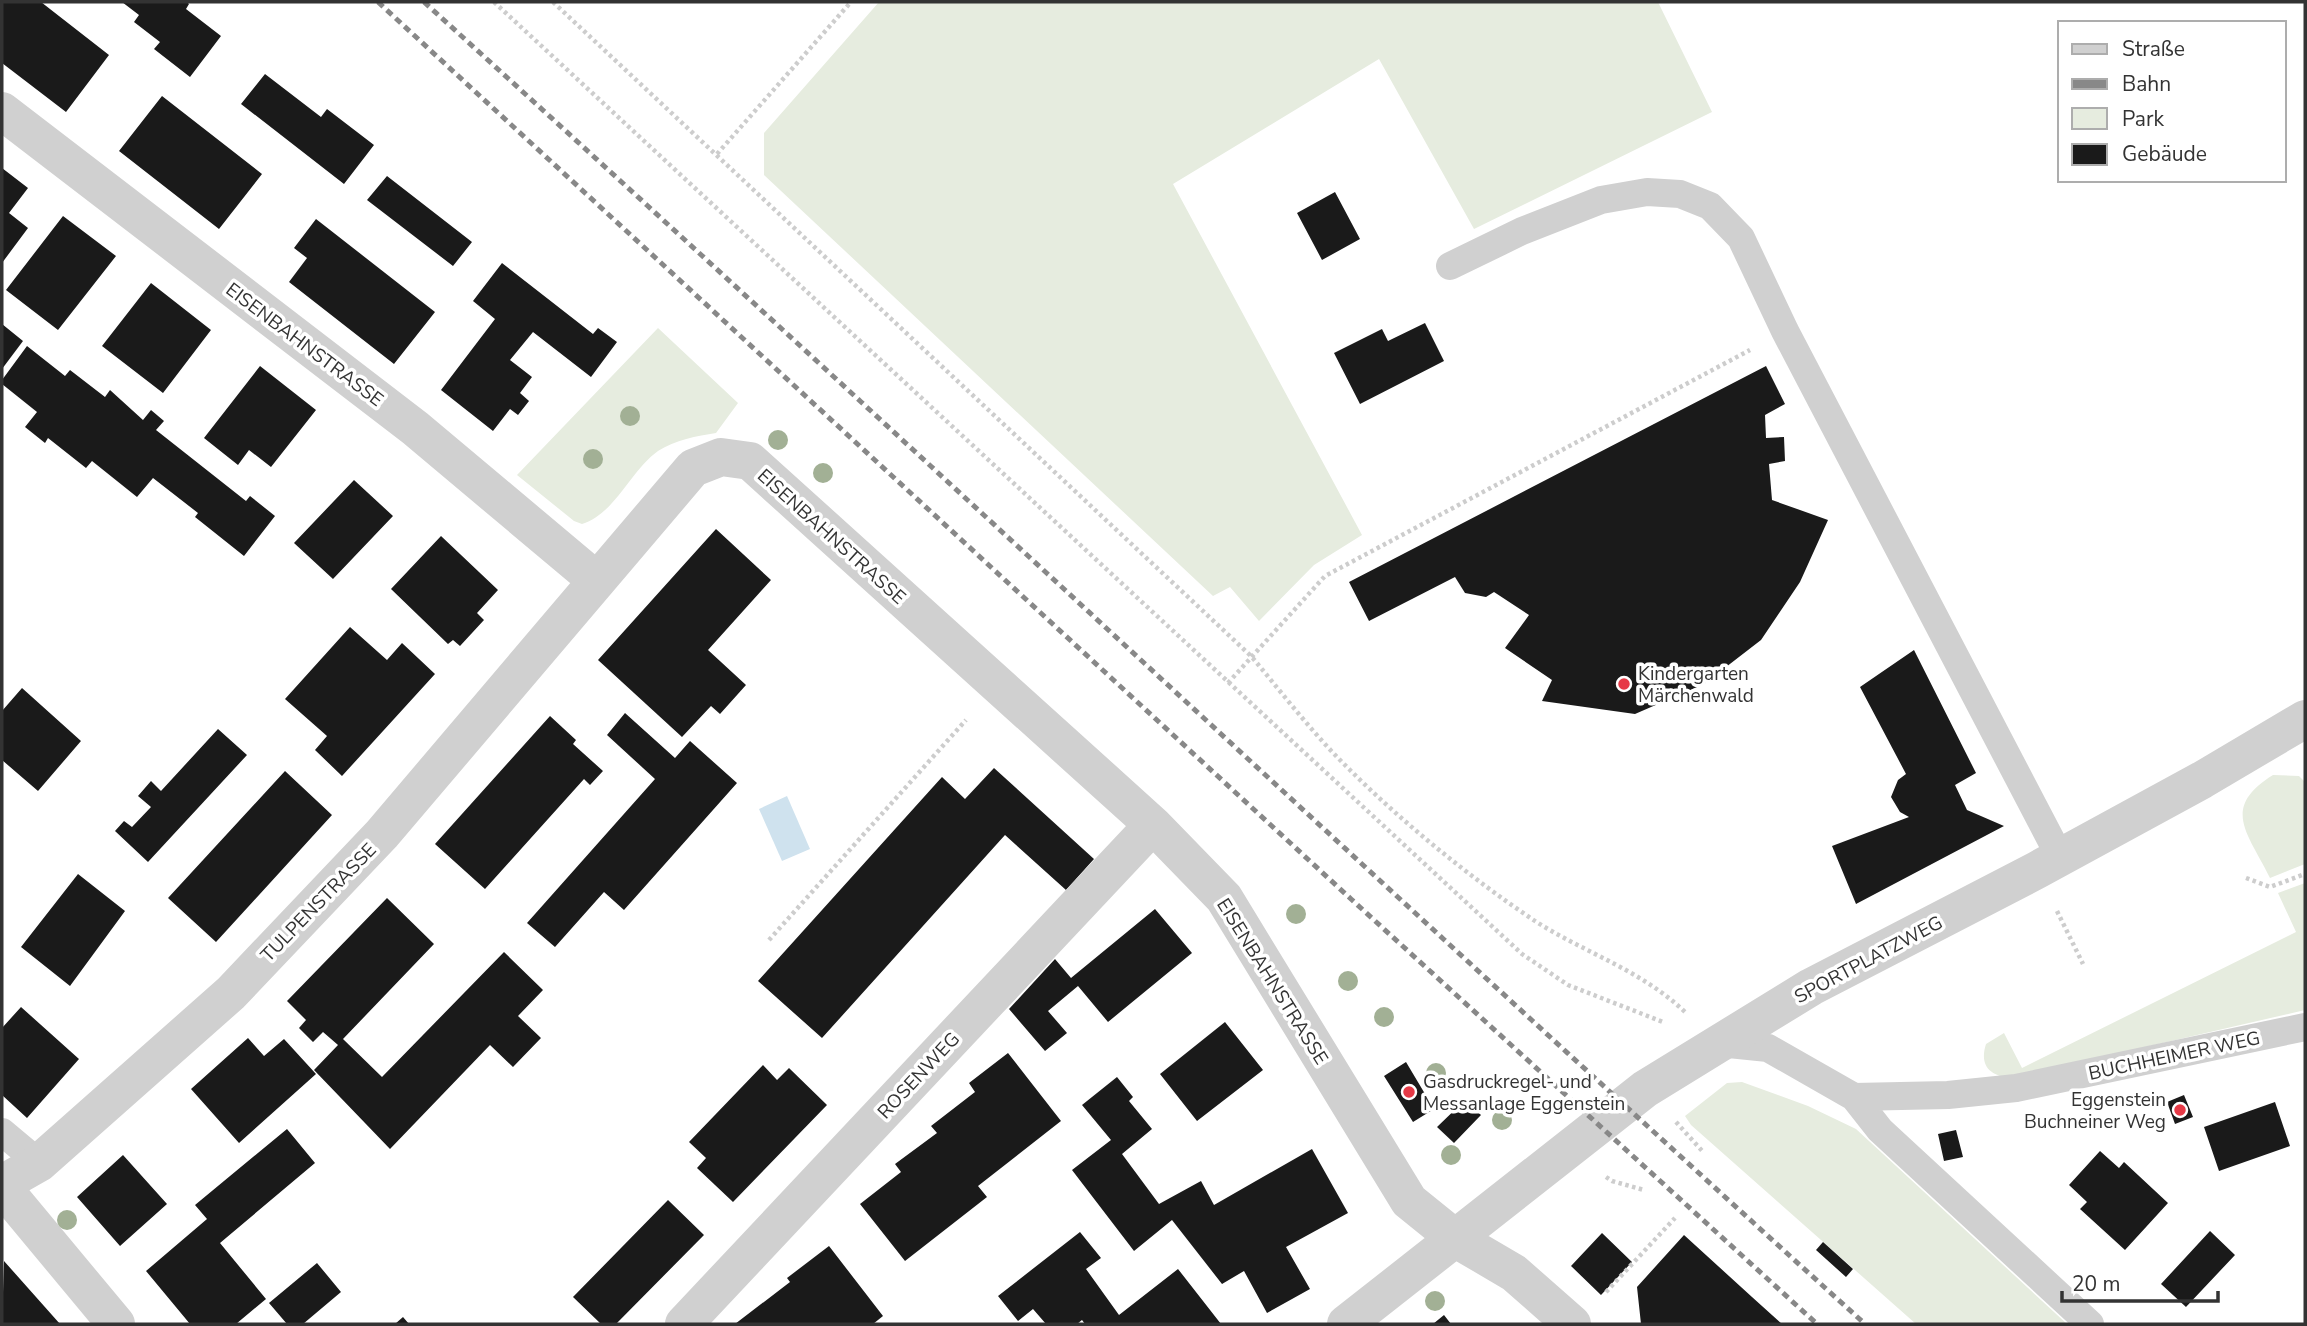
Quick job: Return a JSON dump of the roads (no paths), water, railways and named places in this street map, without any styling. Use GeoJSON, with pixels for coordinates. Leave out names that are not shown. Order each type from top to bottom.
{"type":"FeatureCollection","features":[{"type":"Feature","properties":{"kind":"street","name":"EISENBAHNSTRASSE"},"geometry":{"type":"LineString","coordinates":[[2,111],[415,428],[596,580],[693,468],[721,457],[750,461],[1153,825],[1224,898],[1409,1200],[1455,1239],[1514,1273],[1572,1324]]}},
{"type":"Feature","properties":{"kind":"street","name":"TULPENSTRASSE"},"geometry":{"type":"LineString","coordinates":[[2,1186],[39,1163],[240,983],[382,834],[596,580]]}},
{"type":"Feature","properties":{"kind":"street","name":"SPORTPLATZWEG"},"geometry":{"type":"LineString","coordinates":[[1346,1324],[1645,1089],[1811,987],[2060,857],[2304,722]]}},
{"type":"Feature","properties":{"kind":"street","name":"ROSENWEG"},"geometry":{"type":"LineString","coordinates":[[684,1324],[1153,825]]}},
{"type":"Feature","properties":{"kind":"street"},"geometry":{"type":"LineString","coordinates":[[2,1186],[116,1324]]}},
{"type":"Feature","properties":{"kind":"lane"},"geometry":{"type":"LineString","coordinates":[[1450,266],[1522,231],[1601,200],[1647,192],[1680,194],[1710,206],[1741,238],[1786,331],[2060,857]]}},
{"type":"Feature","properties":{"kind":"lane","name":"BUCHHEIMER WEG"},"geometry":{"type":"LineString","coordinates":[[1854,1097],[1948,1095],[2016,1088],[2305,1027]]}},
{"type":"Feature","properties":{"kind":"lane"},"geometry":{"type":"LineString","coordinates":[[1719,1043],[1768,1048],[1854,1097],[1880,1130],[2090,1324]]}},
{"type":"Feature","properties":{"kind":"lane"},"geometry":{"type":"LineString","coordinates":[[2,1132],[39,1163]]}},
{"type":"Feature","properties":{"kind":"water"},"geometry":{"type":"Polygon","coordinates":[[[787,796],[810,849],[782,861],[759,809],[787,796]]]}},
{"type":"Feature","properties":{"kind":"railway"},"geometry":{"type":"LineString","coordinates":[[378,2],[1351,899],[1817,1324]]}},
{"type":"Feature","properties":{"kind":"railway"},"geometry":{"type":"LineString","coordinates":[[424,2],[1865,1324]]}},
{"type":"Feature","properties":{"kind":"place","name":"Kindergarten Märchenwald"},"geometry":{"type":"Point","coordinates":[1624,684]}},
{"type":"Feature","properties":{"kind":"place","name":"Gasdruckregel- und Messanlage Eggenstein"},"geometry":{"type":"Point","coordinates":[1409,1092]}},
{"type":"Feature","properties":{"kind":"place","name":"Eggenstein Buchneiner Weg"},"geometry":{"type":"Point","coordinates":[2180,1110]}}]}
